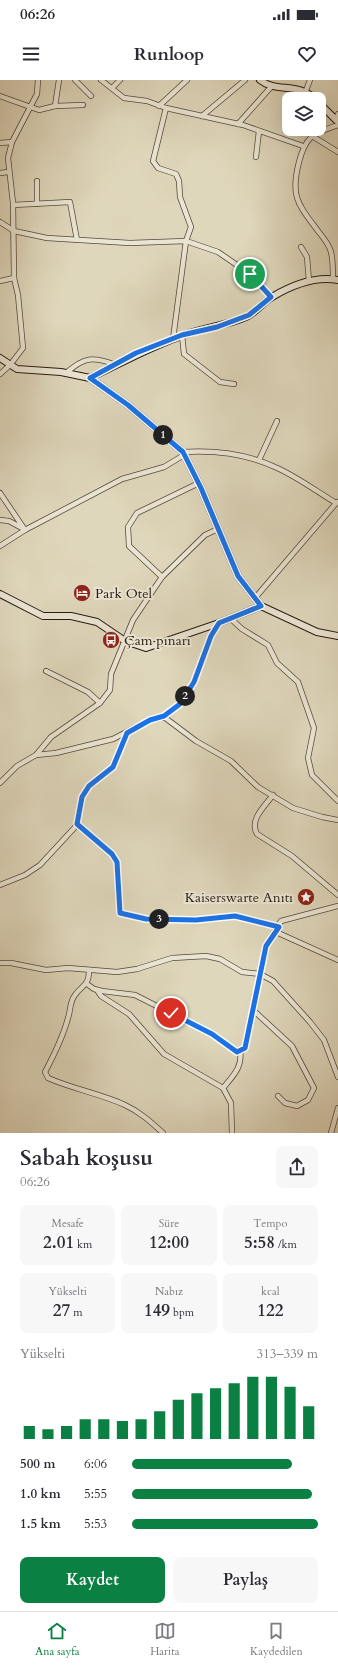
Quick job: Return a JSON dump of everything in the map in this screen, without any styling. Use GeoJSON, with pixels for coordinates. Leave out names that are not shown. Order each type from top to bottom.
{"type":"FeatureCollection","features":[{"type":"Feature","properties":{"kind":"street"},"geometry":{"type":"LineString","coordinates":[[0,374],[10,365],[23,348],[18,295],[14,278],[13,205],[8,172],[8,158],[12,142],[37,94],[38,80]]}},
{"type":"Feature","properties":{"kind":"street"},"geometry":{"type":"LineString","coordinates":[[55,106],[58,80]]}},
{"type":"Feature","properties":{"kind":"street"},"geometry":{"type":"LineString","coordinates":[[75,80],[91,96]]}},
{"type":"Feature","properties":{"kind":"street"},"geometry":{"type":"LineString","coordinates":[[101,80],[124,98],[147,101],[166,108],[238,124],[303,146]]}},
{"type":"Feature","properties":{"kind":"street"},"geometry":{"type":"LineString","coordinates":[[112,88],[120,80]]}},
{"type":"Feature","properties":{"kind":"street"},"geometry":{"type":"LineString","coordinates":[[159,106],[187,80]]}},
{"type":"Feature","properties":{"kind":"street"},"geometry":{"type":"LineString","coordinates":[[202,116],[245,80]]}},
{"type":"Feature","properties":{"kind":"street"},"geometry":{"type":"LineString","coordinates":[[260,80],[271,87],[293,87],[303,92]]}},
{"type":"Feature","properties":{"kind":"street"},"geometry":{"type":"LineString","coordinates":[[305,92],[310,80]]}},
{"type":"Feature","properties":{"kind":"street"},"geometry":{"type":"LineString","coordinates":[[238,124],[271,87]]}},
{"type":"Feature","properties":{"kind":"street"},"geometry":{"type":"LineString","coordinates":[[0,96],[39,110],[55,106],[83,104]]}},
{"type":"Feature","properties":{"kind":"street"},"geometry":{"type":"LineString","coordinates":[[166,108],[154,161],[158,168],[176,174],[179,181],[180,197],[190,227],[186,241],[173,339]]}},
{"type":"Feature","properties":{"kind":"street"},"geometry":{"type":"LineString","coordinates":[[326,110],[337,120],[326,127]]}},
{"type":"Feature","properties":{"kind":"street"},"geometry":{"type":"LineString","coordinates":[[256,157],[259,131]]}},
{"type":"Feature","properties":{"kind":"street"},"geometry":{"type":"LineString","coordinates":[[90,378],[136,353],[182,335],[217,327],[249,315],[271,297],[309,281],[324,278],[336,280],[331,251],[304,211],[294,192],[295,176],[303,146],[312,136],[338,152]]}},
{"type":"Feature","properties":{"kind":"street"},"geometry":{"type":"LineString","coordinates":[[0,143],[12,142]]}},
{"type":"Feature","properties":{"kind":"street"},"geometry":{"type":"LineString","coordinates":[[0,173],[8,172]]}},
{"type":"Feature","properties":{"kind":"street"},"geometry":{"type":"LineString","coordinates":[[37,181],[37,204]]}},
{"type":"Feature","properties":{"kind":"street"},"geometry":{"type":"LineString","coordinates":[[13,205],[70,202],[77,240]]}},
{"type":"Feature","properties":{"kind":"street"},"geometry":{"type":"LineString","coordinates":[[0,222],[14,231],[47,238],[130,242],[186,241],[218,252],[250,274],[271,297]]}},
{"type":"Feature","properties":{"kind":"street"},"geometry":{"type":"LineString","coordinates":[[301,247],[307,257],[309,281]]}},
{"type":"Feature","properties":{"kind":"street"},"geometry":{"type":"LineString","coordinates":[[0,281],[14,278]]}},
{"type":"Feature","properties":{"kind":"street"},"geometry":{"type":"LineString","coordinates":[[182,335],[184,354],[189,360],[220,382],[234,384]]}},
{"type":"Feature","properties":{"kind":"street"},"geometry":{"type":"LineString","coordinates":[[0,358],[16,369],[66,373],[90,378],[128,405],[183,454],[199,483],[238,576],[261,606],[317,632],[338,636]]}},
{"type":"Feature","properties":{"kind":"street"},"geometry":{"type":"LineString","coordinates":[[66,373],[79,362],[89,358],[116,365]]}},
{"type":"Feature","properties":{"kind":"street"},"geometry":{"type":"LineString","coordinates":[[259,460],[277,421]]}},
{"type":"Feature","properties":{"kind":"street"},"geometry":{"type":"LineString","coordinates":[[0,546],[25,530],[122,479],[164,467],[183,454],[205,450],[259,460],[276,467],[337,502],[255,598]]}},
{"type":"Feature","properties":{"kind":"street"},"geometry":{"type":"LineString","coordinates":[[162,577],[129,546],[128,527],[137,514],[199,483]]}},
{"type":"Feature","properties":{"kind":"street"},"geometry":{"type":"LineString","coordinates":[[0,493],[25,530]]}},
{"type":"Feature","properties":{"kind":"street"},"geometry":{"type":"LineString","coordinates":[[0,520],[9,521],[25,530]]}},
{"type":"Feature","properties":{"kind":"street"},"geometry":{"type":"LineString","coordinates":[[0,783],[17,766],[36,755],[51,736],[100,702],[110,690],[111,674],[126,641],[133,620],[162,577],[205,535],[218,529]]}},
{"type":"Feature","properties":{"kind":"street"},"geometry":{"type":"LineString","coordinates":[[0,594],[43,616],[71,616],[97,622],[126,641],[146,648],[219,623],[261,606]]}},
{"type":"Feature","properties":{"kind":"street"},"geometry":{"type":"LineString","coordinates":[[230,618],[242,629],[268,645],[277,663],[298,682],[314,728],[308,758],[312,775],[338,801]]}},
{"type":"Feature","properties":{"kind":"street"},"geometry":{"type":"LineString","coordinates":[[36,755],[56,753],[113,739],[150,720],[164,716],[180,704],[194,682],[211,636],[219,623]]}},
{"type":"Feature","properties":{"kind":"street"},"geometry":{"type":"LineString","coordinates":[[317,632],[338,631]]}},
{"type":"Feature","properties":{"kind":"street"},"geometry":{"type":"LineString","coordinates":[[46,670],[88,692],[100,702]]}},
{"type":"Feature","properties":{"kind":"street"},"geometry":{"type":"LineString","coordinates":[[164,716],[196,741],[231,761],[258,787],[293,808],[322,817],[338,820]]}},
{"type":"Feature","properties":{"kind":"street"},"geometry":{"type":"LineString","coordinates":[[0,885],[25,875],[40,865],[77,824],[82,797],[89,786],[113,767],[127,733]]}},
{"type":"Feature","properties":{"kind":"street"},"geometry":{"type":"LineString","coordinates":[[273,795],[254,822],[253,828],[257,834],[292,856],[338,895]]}},
{"type":"Feature","properties":{"kind":"street"},"geometry":{"type":"LineString","coordinates":[[77,824],[112,854],[117,862],[120,913],[146,919],[196,920],[235,916],[277,929],[338,960]]}},
{"type":"Feature","properties":{"kind":"street"},"geometry":{"type":"LineString","coordinates":[[96,990],[135,995],[212,1034],[237,1052],[245,1048],[266,946],[281,921],[338,906]]}},
{"type":"Feature","properties":{"kind":"street"},"geometry":{"type":"LineString","coordinates":[[0,963],[11,963],[46,970],[68,968],[117,972],[137,969],[172,958],[206,956],[220,959],[242,972],[260,974],[274,981],[324,1040],[338,1077]]}},
{"type":"Feature","properties":{"kind":"street"},"geometry":{"type":"LineString","coordinates":[[89,970],[87,984],[75,994],[70,1003],[66,1023],[45,1072],[48,1078],[125,1105],[147,1118],[163,1133]]}},
{"type":"Feature","properties":{"kind":"street"},"geometry":{"type":"LineString","coordinates":[[87,984],[96,990],[101,996],[129,1014],[164,1054],[223,1088],[231,1103],[232,1133]]}},
{"type":"Feature","properties":{"kind":"street"},"geometry":{"type":"LineString","coordinates":[[253,1010],[292,1046],[314,1088],[308,1100],[297,1106],[285,1103],[278,1096]]}},
{"type":"Feature","properties":{"kind":"street"},"geometry":{"type":"LineString","coordinates":[[223,1088],[236,1072],[241,1063],[240,1050]]}},
{"type":"Feature","properties":{"kind":"street"},"geometry":{"type":"LineString","coordinates":[[331,1133],[338,1108]]}},
{"type":"Feature","properties":{"kind":"place","name":"Park Otel"},"geometry":{"type":"Point","coordinates":[82,593]}},
{"type":"Feature","properties":{"kind":"place","name":"Çam pınarı"},"geometry":{"type":"Point","coordinates":[111,640]}},
{"type":"Feature","properties":{"kind":"place","name":"Kaiserswarte Anıtı"},"geometry":{"type":"Point","coordinates":[306,897]}},
{"type":"Feature","properties":{"kind":"route"},"geometry":{"type":"LineString","coordinates":[[171,1013],[212,1034],[237,1052],[245,1048],[266,946],[279,927],[235,916],[196,920],[176,920],[146,919],[120,913],[117,862],[112,854],[77,824],[82,797],[89,786],[113,767],[127,733],[150,720],[164,716],[180,704],[194,682],[211,636],[219,623],[261,606],[238,576],[201,488],[183,452],[128,405],[90,378],[136,353],[182,335],[217,327],[249,315],[271,297],[250,274]]}}]}
